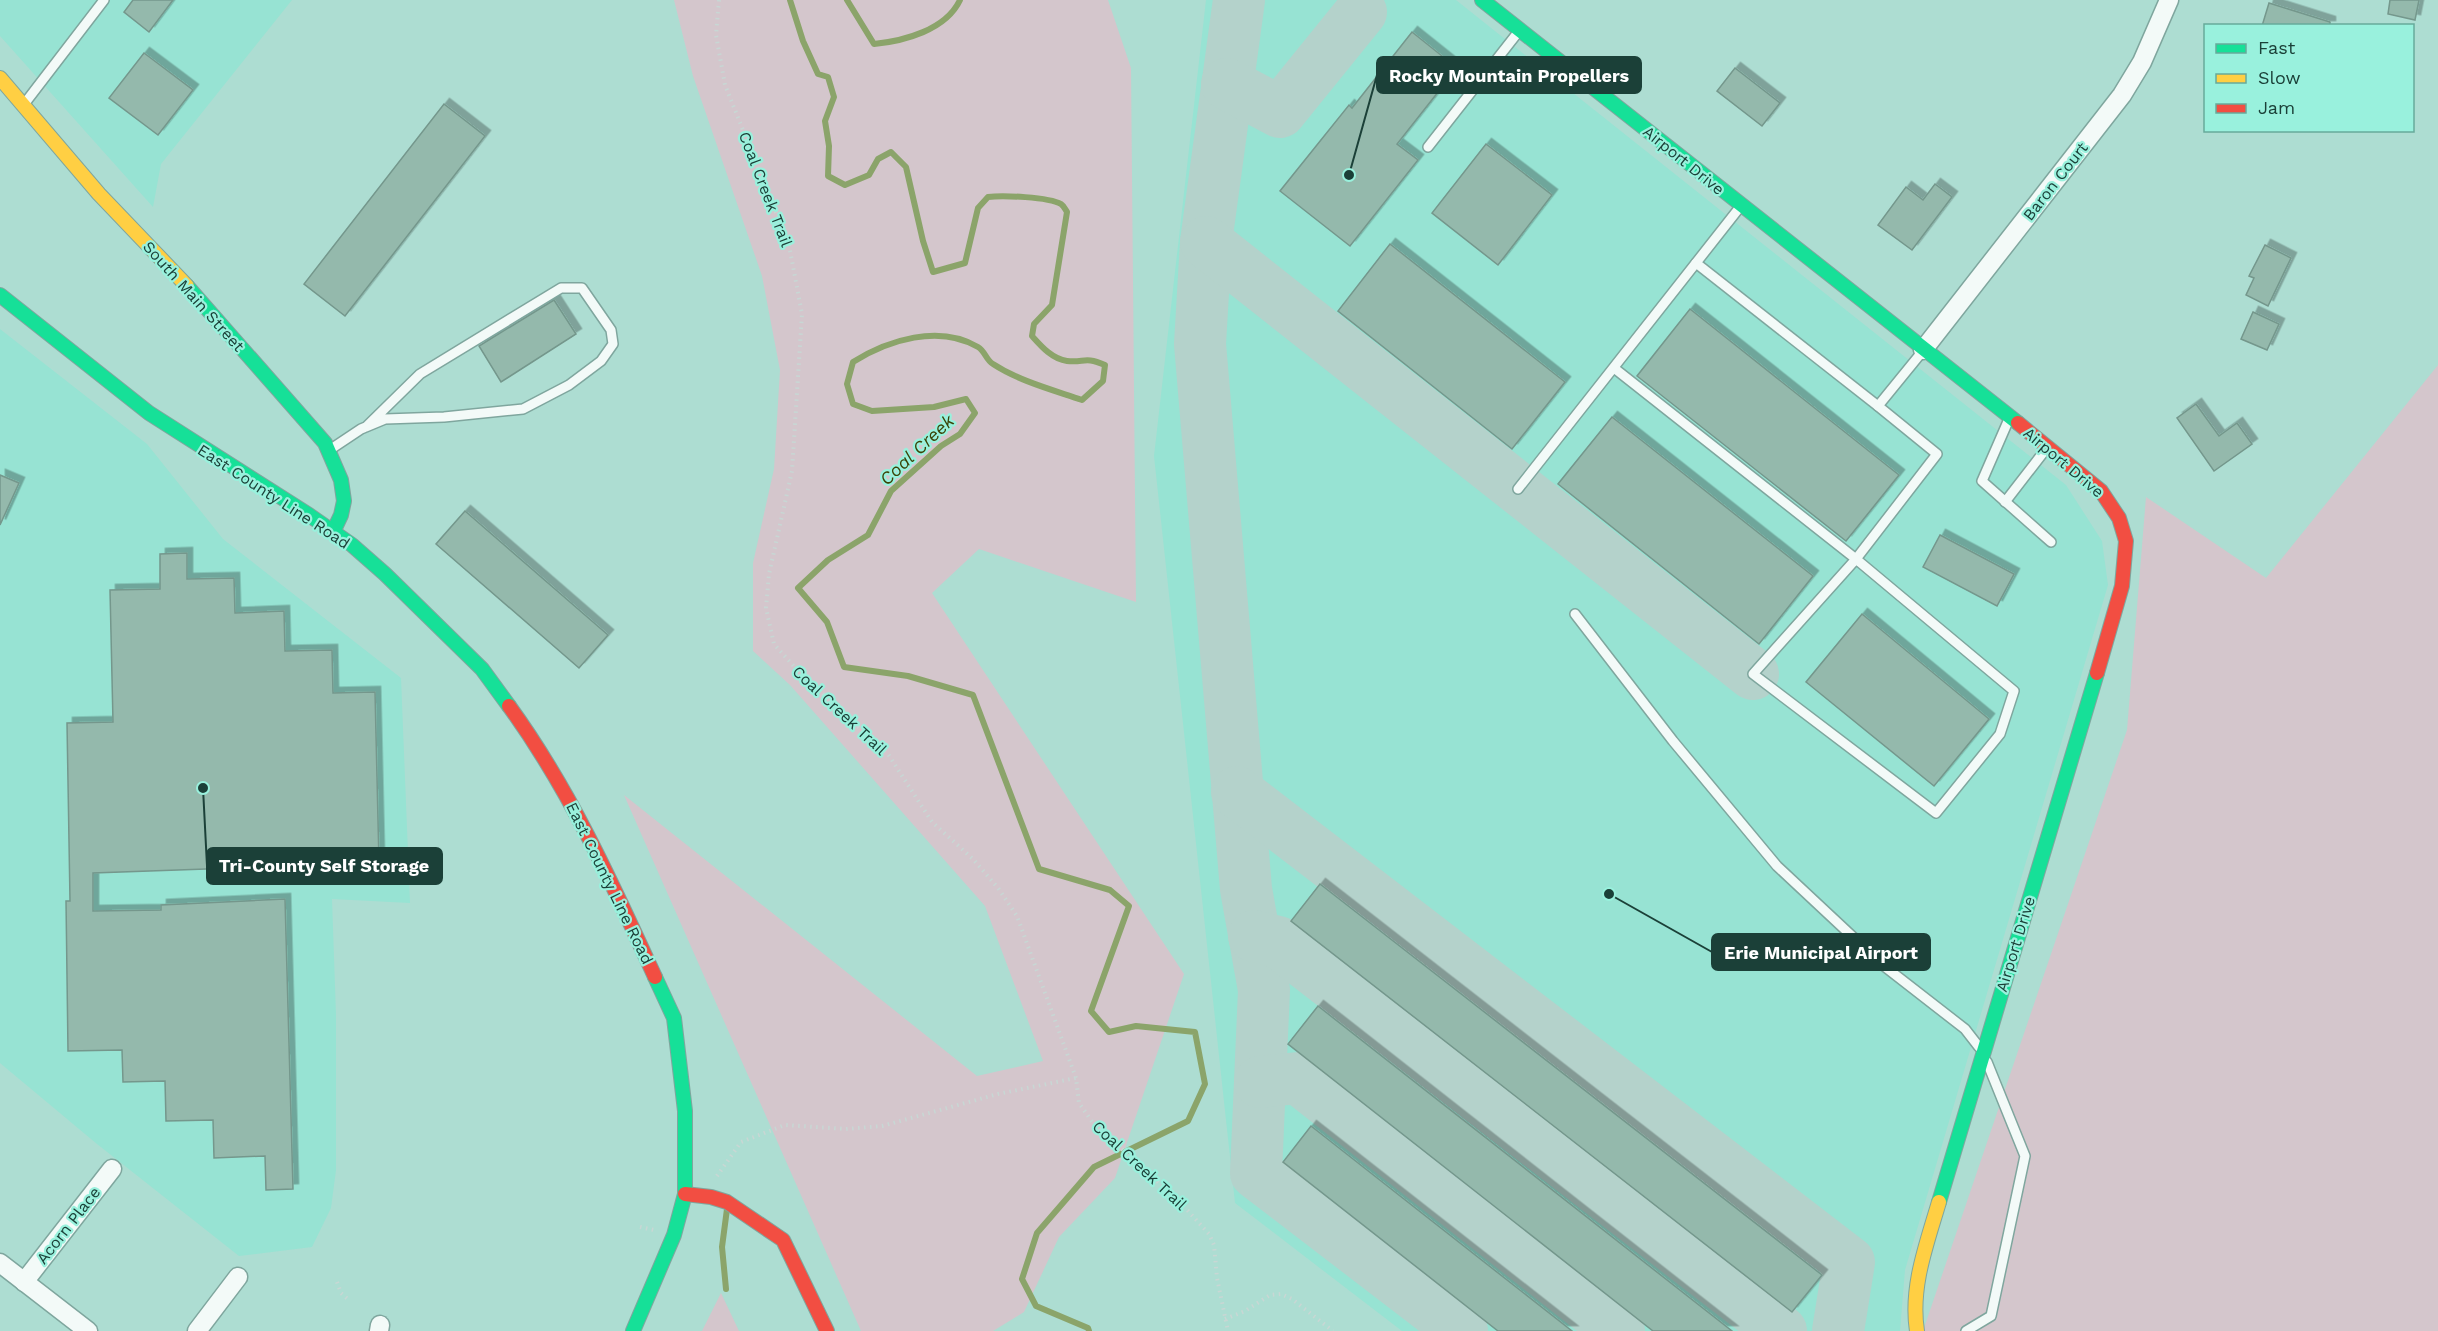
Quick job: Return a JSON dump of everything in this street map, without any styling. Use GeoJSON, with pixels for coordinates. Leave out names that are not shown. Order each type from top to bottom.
{"type":"FeatureCollection","features":[{"type":"Feature","properties":{"kind":"street","name":"Airport Drive"},"geometry":{"type":"LineString","coordinates":[[1482,0],[2010,417],[2101,491],[2119,518],[2126,541],[2122,586],[2081,730],[1982,1050],[1922,1260],[1917,1284],[1915,1321],[1917,1331]]}},
{"type":"Feature","properties":{"kind":"street","name":"Baron Court"},"geometry":{"type":"LineString","coordinates":[[1923,350],[2122,95],[2142,62],[2169,0]]}},
{"type":"Feature","properties":{"kind":"street","name":"South Main Street"},"geometry":{"type":"LineString","coordinates":[[0,78],[99,194],[174,272],[315,429],[329,450],[341,480],[344,501],[333,532]]}},
{"type":"Feature","properties":{"kind":"street","name":"East County Line Road"},"geometry":{"type":"LineString","coordinates":[[0,295],[149,413],[333,532],[406,592],[482,669],[534,741],[582,821],[674,1018],[685,1110],[684,1194],[674,1235],[633,1331]]}},
{"type":"Feature","properties":{"kind":"street","name":"Acorn Place"},"geometry":{"type":"LineString","coordinates":[[24,1282],[111,1169]]}},
{"type":"Feature","properties":{"kind":"street"},"geometry":{"type":"LineString","coordinates":[[684,1194],[711,1197],[727,1202],[783,1240],[827,1331]]}},
{"type":"Feature","properties":{"kind":"street"},"geometry":{"type":"LineString","coordinates":[[0,1263],[87,1331]]}},
{"type":"Feature","properties":{"kind":"street"},"geometry":{"type":"LineString","coordinates":[[197,1331],[238,1277]]}},
{"type":"Feature","properties":{"kind":"lane"},"geometry":{"type":"LineString","coordinates":[[23,105],[104,0]]}},
{"type":"Feature","properties":{"kind":"lane"},"geometry":{"type":"LineString","coordinates":[[1428,147],[1521,29]]}},
{"type":"Feature","properties":{"kind":"lane"},"geometry":{"type":"LineString","coordinates":[[1518,489],[1742,205]]}},
{"type":"Feature","properties":{"kind":"lane"},"geometry":{"type":"LineString","coordinates":[[1614,368],[1856,558],[2014,691],[2000,734],[1936,813],[1753,674],[1856,558],[1936,454],[1696,263]]}},
{"type":"Feature","properties":{"kind":"lane"},"geometry":{"type":"LineString","coordinates":[[329,450],[366,427],[386,419],[444,417],[523,409],[569,385],[600,361],[613,344],[611,330],[582,288],[561,288],[420,374],[366,427]]}},
{"type":"Feature","properties":{"kind":"lane"},"geometry":{"type":"LineString","coordinates":[[1878,406],[1923,350]]}},
{"type":"Feature","properties":{"kind":"lane"},"geometry":{"type":"LineString","coordinates":[[2010,417],[1982,481],[2051,542]]}},
{"type":"Feature","properties":{"kind":"lane"},"geometry":{"type":"LineString","coordinates":[[2006,502],[2048,448]]}},
{"type":"Feature","properties":{"kind":"lane"},"geometry":{"type":"LineString","coordinates":[[1575,614],[1673,741],[1777,866],[1884,966],[1965,1029],[1982,1050],[2025,1156],[1991,1316],[1966,1331]]}},
{"type":"Feature","properties":{"kind":"path","name":"Coal Creek Trail"},"geometry":{"type":"LineString","coordinates":[[719,0],[716,34],[725,85],[789,245],[802,314],[792,471],[769,574],[766,608],[774,644],[799,672],[888,754],[932,822],[973,858],[1017,916],[1076,1078],[1079,1103],[1110,1141],[1179,1201],[1209,1234],[1214,1245],[1217,1278],[1228,1331]]}},
{"type":"Feature","properties":{"kind":"path"},"geometry":{"type":"LineString","coordinates":[[713,1183],[741,1142],[785,1125],[846,1129],[882,1126],[998,1094],[1076,1078]]}},
{"type":"Feature","properties":{"kind":"path"},"geometry":{"type":"LineString","coordinates":[[640,1227],[654,1230]]}},
{"type":"Feature","properties":{"kind":"path"},"geometry":{"type":"LineString","coordinates":[[337,1282],[341,1293],[350,1301]]}},
{"type":"Feature","properties":{"kind":"path"},"geometry":{"type":"LineString","coordinates":[[1225,1319],[1245,1311],[1270,1295],[1281,1294],[1292,1299],[1333,1331]]}},
{"type":"Feature","properties":{"kind":"shaded area"},"geometry":{"type":"Polygon","coordinates":[[[0,0],[292,0],[161,164],[153,207],[0,36],[0,0]]]}},
{"type":"Feature","properties":{"kind":"shaded area"},"geometry":{"type":"Polygon","coordinates":[[[674,0],[1108,0],[1131,68],[1136,602],[979,549],[932,593],[1184,974],[1115,1178],[1059,1237],[1024,1312],[993,1331],[861,1331],[624,795],[977,1076],[1043,1061],[985,906],[790,685],[753,651],[753,563],[774,469],[780,370],[762,276],[693,76],[674,0]]]}},
{"type":"Feature","properties":{"kind":"shaded area"},"geometry":{"type":"Polygon","coordinates":[[[1206,0],[1456,0],[2066,485],[2102,541],[2108,585],[1905,1270],[1900,1331],[1402,1331],[1235,1203],[1154,456],[1206,0]]]}},
{"type":"Feature","properties":{"kind":"shaded area"},"geometry":{"type":"Polygon","coordinates":[[[0,329],[147,444],[223,539],[401,678],[410,903],[332,899],[336,1015],[336,1170],[331,1208],[312,1247],[239,1256],[97,1144],[0,1063],[0,329]]]}},
{"type":"Feature","properties":{"kind":"shaded area"},"geometry":{"type":"Polygon","coordinates":[[[2438,365],[2438,1331],[1923,1331],[2127,730],[2146,497],[2266,578],[2438,365]]]}},
{"type":"Feature","properties":{"kind":"shaded area"},"geometry":{"type":"Polygon","coordinates":[[[721,1293],[739,1331],[702,1331],[721,1293]]]}},
{"type":"Feature","properties":{"kind":"building"},"geometry":{"type":"Polygon","coordinates":[[[133,0],[173,0],[149,32],[124,12],[133,0]]]}},
{"type":"Feature","properties":{"kind":"building"},"geometry":{"type":"Polygon","coordinates":[[[2390,0],[2419,0],[2415,20],[2388,14],[2390,0]]]}},
{"type":"Feature","properties":{"kind":"building"},"geometry":{"type":"Polygon","coordinates":[[[2269,3],[2330,22],[2330,24],[2263,24],[2269,3]]]}},
{"type":"Feature","properties":{"kind":"building"},"geometry":{"type":"Polygon","coordinates":[[[1412,32],[1457,68],[1397,144],[1418,160],[1350,246],[1280,191],[1349,105],[1352,108],[1412,32]]]}},
{"type":"Feature","properties":{"kind":"building"},"geometry":{"type":"Polygon","coordinates":[[[144,53],[193,90],[158,135],[109,98],[144,53]]]}},
{"type":"Feature","properties":{"kind":"building"},"geometry":{"type":"Polygon","coordinates":[[[1735,68],[1780,103],[1762,126],[1717,91],[1735,68]]]}},
{"type":"Feature","properties":{"kind":"building"},"geometry":{"type":"Polygon","coordinates":[[[444,104],[485,136],[345,316],[304,284],[444,104]]]}},
{"type":"Feature","properties":{"kind":"building"},"geometry":{"type":"Polygon","coordinates":[[[1486,144],[1552,195],[1498,265],[1432,213],[1486,144]]]}},
{"type":"Feature","properties":{"kind":"building"},"geometry":{"type":"Polygon","coordinates":[[[1935,184],[1952,197],[1912,250],[1878,225],[1906,187],[1923,200],[1935,184]]]}},
{"type":"Feature","properties":{"kind":"building"},"geometry":{"type":"Polygon","coordinates":[[[1390,244],[1565,382],[1512,449],[1338,311],[1390,244]]]}},
{"type":"Feature","properties":{"kind":"building"},"geometry":{"type":"Polygon","coordinates":[[[2265,245],[2291,258],[2268,306],[2246,295],[2254,278],[2249,276],[2265,245]]]}},
{"type":"Feature","properties":{"kind":"building"},"geometry":{"type":"Polygon","coordinates":[[[554,300],[576,334],[501,382],[479,346],[554,300]]]}},
{"type":"Feature","properties":{"kind":"building"},"geometry":{"type":"Polygon","coordinates":[[[1690,309],[1899,475],[1846,541],[1637,376],[1690,309]]]}},
{"type":"Feature","properties":{"kind":"building"},"geometry":{"type":"Polygon","coordinates":[[[2253,312],[2279,324],[2267,350],[2241,339],[2253,312]]]}},
{"type":"Feature","properties":{"kind":"building"},"geometry":{"type":"Polygon","coordinates":[[[2196,404],[2219,436],[2237,423],[2252,444],[2214,471],[2177,418],[2196,404]]]}},
{"type":"Feature","properties":{"kind":"building"},"geometry":{"type":"Polygon","coordinates":[[[1612,417],[1813,576],[1759,644],[1558,484],[1612,417]]]}},
{"type":"Feature","properties":{"kind":"building"},"geometry":{"type":"Polygon","coordinates":[[[0,475],[19,483],[0,525],[0,475]]]}},
{"type":"Feature","properties":{"kind":"building"},"geometry":{"type":"Polygon","coordinates":[[[465,511],[608,635],[579,668],[436,544],[465,511]]]}},
{"type":"Feature","properties":{"kind":"building"},"geometry":{"type":"Polygon","coordinates":[[[1940,535],[2014,574],[1997,606],[1923,567],[1940,535]]]}},
{"type":"Feature","properties":{"kind":"building"},"geometry":{"type":"Polygon","coordinates":[[[187,553],[187,579],[234,578],[235,613],[284,611],[285,651],[332,650],[333,693],[375,692],[379,863],[93,873],[93,911],[161,910],[161,905],[285,899],[293,1189],[266,1190],[265,1156],[214,1158],[213,1120],[166,1121],[165,1081],[123,1082],[122,1050],[68,1051],[66,901],[70,901],[67,723],[113,722],[110,590],[160,589],[160,554],[187,553]]]}},
{"type":"Feature","properties":{"kind":"building"},"geometry":{"type":"Polygon","coordinates":[[[1862,614],[1989,719],[1934,786],[1806,682],[1862,614]]]}},
{"type":"Feature","properties":{"kind":"building"},"geometry":{"type":"Polygon","coordinates":[[[1320,884],[1822,1275],[1792,1312],[1291,921],[1320,884]]]}},
{"type":"Feature","properties":{"kind":"building"},"geometry":{"type":"Polygon","coordinates":[[[1318,1006],[1732,1331],[1653,1331],[1288,1044],[1318,1006]]]}},
{"type":"Feature","properties":{"kind":"building"},"geometry":{"type":"Polygon","coordinates":[[[1311,1126],[1572,1331],[1498,1331],[1283,1162],[1311,1126]]]}},
{"type":"Feature","properties":{"kind":"waterway","name":"Coal Creek"},"geometry":{"type":"LineString","coordinates":[[790,0],[803,41],[818,74],[828,77],[834,97],[825,121],[829,146],[828,176],[845,185],[869,175],[878,159],[891,152],[906,167],[923,241],[933,272],[965,263],[978,208],[988,197],[1036,198],[1061,204],[1067,212],[1052,305],[1034,324],[1032,336],[1056,358],[1067,361],[1088,360],[1105,365],[1103,381],[1082,400],[1036,385],[1003,370],[991,362],[978,347],[963,340],[947,337],[931,336],[898,342],[882,347],[853,362],[847,384],[853,404],[872,411],[934,407],[966,399],[975,413],[960,434],[941,446],[891,491],[868,535],[828,560],[798,588],[827,622],[844,667],[908,676],[973,695],[1039,869],[1110,890],[1129,906],[1091,1011],[1109,1032],[1136,1026],[1195,1032],[1205,1084],[1188,1121],[1094,1167],[1037,1233],[1022,1279],[1036,1306],[1088,1328],[1089,1331]]}},
{"type":"Feature","properties":{"kind":"waterway","name":"Coal Creek"},"geometry":{"type":"LineString","coordinates":[[847,0],[874,44],[911,37],[935,26],[954,10],[960,0]]}},
{"type":"Feature","properties":{"kind":"waterway"},"geometry":{"type":"LineString","coordinates":[[726,1289],[722,1247],[727,1209]]}},
{"type":"Feature","properties":{"kind":"taxiway"},"geometry":{"type":"LineString","coordinates":[[1239,0],[1206,242],[1200,344],[1246,889],[1264,990],[1256,1173],[1462,1331]]}},
{"type":"Feature","properties":{"kind":"taxiway"},"geometry":{"type":"LineString","coordinates":[[1227,84],[1280,112],[1361,12]]}},
{"type":"Feature","properties":{"kind":"taxiway"},"geometry":{"type":"LineString","coordinates":[[1206,242],[1753,674]]}},
{"type":"Feature","properties":{"kind":"taxiway"},"geometry":{"type":"LineString","coordinates":[[1237,792],[1849,1262],[1838,1331]]}},
{"type":"Feature","properties":{"kind":"taxiway"},"geometry":{"type":"LineString","coordinates":[[1254,936],[1278,942],[1781,1331]]}},
{"type":"Feature","properties":{"kind":"taxiway"},"geometry":{"type":"LineString","coordinates":[[1260,1082],[1298,1078],[1619,1331]]}},
{"type":"Feature","properties":{"kind":"traffic: fast"},"geometry":{"type":"LineString","coordinates":[[1482,0],[2018,423]]}},
{"type":"Feature","properties":{"kind":"traffic: fast"},"geometry":{"type":"LineString","coordinates":[[187,286],[325,443],[341,480],[344,501],[341,515],[333,532]]}},
{"type":"Feature","properties":{"kind":"traffic: fast"},"geometry":{"type":"LineString","coordinates":[[0,295],[149,413],[352,545],[482,669],[509,706]]}},
{"type":"Feature","properties":{"kind":"traffic: fast"},"geometry":{"type":"LineString","coordinates":[[1939,1202],[2097,673]]}},
{"type":"Feature","properties":{"kind":"traffic: fast"},"geometry":{"type":"LineString","coordinates":[[633,1331],[674,1235],[685,1194],[685,1111],[674,1018],[655,977]]}},
{"type":"Feature","properties":{"kind":"traffic: slow"},"geometry":{"type":"LineString","coordinates":[[0,78],[99,194],[187,286]]}},
{"type":"Feature","properties":{"kind":"traffic: slow"},"geometry":{"type":"LineString","coordinates":[[1917,1331],[1915,1315],[1918,1282],[1939,1202]]}},
{"type":"Feature","properties":{"kind":"traffic: jam"},"geometry":{"type":"LineString","coordinates":[[2018,423],[2101,491],[2119,518],[2126,541],[2122,586],[2097,673]]}},
{"type":"Feature","properties":{"kind":"traffic: jam"},"geometry":{"type":"LineString","coordinates":[[509,706],[571,804],[655,977]]}},
{"type":"Feature","properties":{"kind":"traffic: jam"},"geometry":{"type":"LineString","coordinates":[[685,1194],[711,1197],[727,1202],[783,1240],[827,1331]]}},
{"type":"Feature","properties":{"kind":"place","name":"Rocky Mountain Propellers"},"geometry":{"type":"Point","coordinates":[1349,175]}},
{"type":"Feature","properties":{"kind":"place","name":"Tri-County Self Storage"},"geometry":{"type":"Point","coordinates":[203,788]}},
{"type":"Feature","properties":{"kind":"place","name":"Erie Municipal Airport"},"geometry":{"type":"Point","coordinates":[1609,894]}}]}
